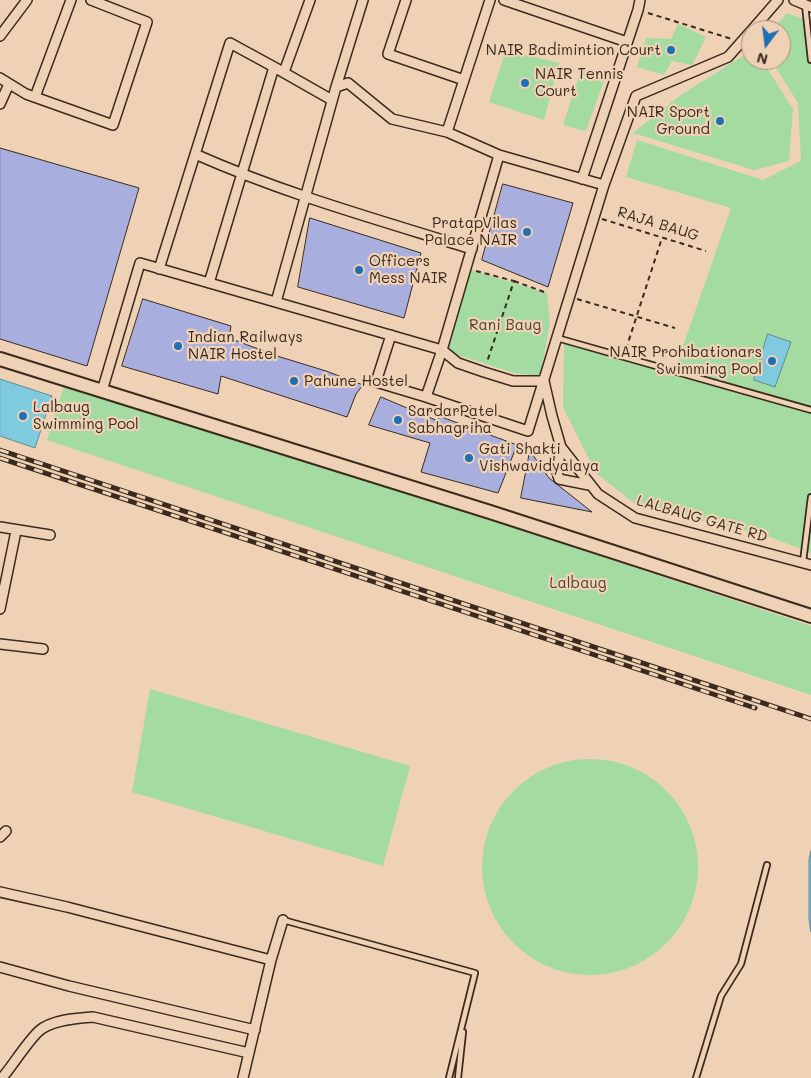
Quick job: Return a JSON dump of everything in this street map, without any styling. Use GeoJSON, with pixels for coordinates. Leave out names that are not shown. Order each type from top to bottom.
{"type":"FeatureCollection","features":[{"type":"Feature","properties":{"kind":"street"},"geometry":{"type":"LineString","coordinates":[[0,36],[27,0]]}},
{"type":"Feature","properties":{"kind":"street"},"geometry":{"type":"LineString","coordinates":[[35,97],[71,0]]}},
{"type":"Feature","properties":{"kind":"street"},"geometry":{"type":"LineString","coordinates":[[0,78],[26,94],[114,125],[147,22],[91,0]]}},
{"type":"Feature","properties":{"kind":"street"},"geometry":{"type":"LineString","coordinates":[[284,72],[310,0]]}},
{"type":"Feature","properties":{"kind":"street"},"geometry":{"type":"LineString","coordinates":[[276,302],[332,100],[363,0]]}},
{"type":"Feature","properties":{"kind":"street"},"geometry":{"type":"LineString","coordinates":[[406,0],[388,54],[464,80]]}},
{"type":"Feature","properties":{"kind":"street"},"geometry":{"type":"LineString","coordinates":[[447,132],[490,0]]}},
{"type":"Feature","properties":{"kind":"street"},"geometry":{"type":"LineString","coordinates":[[504,0],[628,42]]}},
{"type":"Feature","properties":{"kind":"street"},"geometry":{"type":"LineString","coordinates":[[582,179],[628,42],[640,0]]}},
{"type":"Feature","properties":{"kind":"street"},"geometry":{"type":"LineString","coordinates":[[761,20],[778,0]]}},
{"type":"Feature","properties":{"kind":"street"},"geometry":{"type":"LineString","coordinates":[[794,0],[808,6]]}},
{"type":"Feature","properties":{"kind":"street"},"geometry":{"type":"LineString","coordinates":[[159,268],[230,43],[332,100]]}},
{"type":"Feature","properties":{"kind":"street"},"geometry":{"type":"LineString","coordinates":[[392,336],[376,382],[528,431],[604,185],[636,96],[728,57],[741,43]]}},
{"type":"Feature","properties":{"kind":"street"},"geometry":{"type":"LineString","coordinates":[[209,283],[274,67]]}},
{"type":"Feature","properties":{"kind":"street"},"geometry":{"type":"LineString","coordinates":[[336,87],[348,83],[392,119],[447,132],[499,155],[604,185]]}},
{"type":"Feature","properties":{"kind":"street"},"geometry":{"type":"LineString","coordinates":[[0,104],[9,84]]}},
{"type":"Feature","properties":{"kind":"street"},"geometry":{"type":"LineString","coordinates":[[195,154],[242,175],[305,198],[472,249]]}},
{"type":"Feature","properties":{"kind":"street"},"geometry":{"type":"LineString","coordinates":[[426,397],[442,350],[499,155]]}},
{"type":"Feature","properties":{"kind":"street"},"geometry":{"type":"LineString","coordinates":[[102,390],[140,263],[442,350],[458,364],[513,381],[544,381]]}},
{"type":"Feature","properties":{"kind":"street"},"geometry":{"type":"LineString","coordinates":[[0,359],[490,512],[811,616]]}},
{"type":"Feature","properties":{"kind":"street","name":"LALBAUG GATE RD"},"geometry":{"type":"LineString","coordinates":[[544,381],[561,447],[589,485],[598,494],[635,518],[807,563]]}},
{"type":"Feature","properties":{"kind":"street"},"geometry":{"type":"LineString","coordinates":[[561,447],[557,472],[560,479],[589,485]]}},
{"type":"Feature","properties":{"kind":"street"},"geometry":{"type":"LineString","coordinates":[[490,512],[505,521],[811,622]]}},
{"type":"Feature","properties":{"kind":"street"},"geometry":{"type":"LineString","coordinates":[[0,527],[50,535]]}},
{"type":"Feature","properties":{"kind":"street"},"geometry":{"type":"LineString","coordinates":[[0,609],[16,530]]}},
{"type":"Feature","properties":{"kind":"street"},"geometry":{"type":"LineString","coordinates":[[0,644],[43,649]]}},
{"type":"Feature","properties":{"kind":"street"},"geometry":{"type":"LineString","coordinates":[[0,892],[68,907],[271,960]]}},
{"type":"Feature","properties":{"kind":"street"},"geometry":{"type":"LineString","coordinates":[[243,1078],[282,920]]}},
{"type":"Feature","properties":{"kind":"street"},"geometry":{"type":"LineString","coordinates":[[0,967],[69,986],[255,1030]]}},
{"type":"Feature","properties":{"kind":"street"},"geometry":{"type":"LineString","coordinates":[[2,1078],[40,1030],[62,1021],[80,1018],[93,1018],[250,1053]]}},
{"type":"Feature","properties":{"kind":"lane"},"geometry":{"type":"LineString","coordinates":[[808,6],[811,60]]}},
{"type":"Feature","properties":{"kind":"lane"},"geometry":{"type":"LineString","coordinates":[[557,338],[811,410]]}},
{"type":"Feature","properties":{"kind":"lane"},"geometry":{"type":"LineString","coordinates":[[807,563],[811,497]]}},
{"type":"Feature","properties":{"kind":"lane"},"geometry":{"type":"LineString","coordinates":[[696,1078],[720,996],[742,964],[767,865]]}},
{"type":"Feature","properties":{"kind":"lane"},"geometry":{"type":"LineString","coordinates":[[282,920],[474,973],[449,1078]]}},
{"type":"Feature","properties":{"kind":"lane"},"geometry":{"type":"LineString","coordinates":[[458,1078],[464,1016]]}},
{"type":"Feature","properties":{"kind":"path"},"geometry":{"type":"LineString","coordinates":[[638,10],[738,40]]}},
{"type":"Feature","properties":{"kind":"path","name":"RAJA BAUG"},"geometry":{"type":"LineString","coordinates":[[602,219],[706,251]]}},
{"type":"Feature","properties":{"kind":"path"},"geometry":{"type":"LineString","coordinates":[[623,357],[662,238]]}},
{"type":"Feature","properties":{"kind":"path"},"geometry":{"type":"LineString","coordinates":[[466,269],[514,281],[546,293]]}},
{"type":"Feature","properties":{"kind":"path"},"geometry":{"type":"LineString","coordinates":[[484,372],[514,281]]}},
{"type":"Feature","properties":{"kind":"path"},"geometry":{"type":"LineString","coordinates":[[575,298],[675,328]]}},
{"type":"Feature","properties":{"kind":"green space"},"geometry":{"type":"Polygon","coordinates":[[[787,13],[811,22],[811,553],[762,534],[639,507],[596,473],[563,407],[564,342],[673,375],[731,208],[626,177],[637,140],[763,180],[801,161],[798,103],[777,70],[791,70],[791,20],[781,20],[787,13]]]}},
{"type":"Feature","properties":{"kind":"green space","name":"NAIR Badimintion Court"},"geometry":{"type":"Polygon","coordinates":[[[678,24],[706,37],[692,65],[672,61],[664,75],[637,67],[646,38],[671,39],[678,24]]]}},
{"type":"Feature","properties":{"kind":"green space","name":"NAIR Tennis Court"},"geometry":{"type":"Polygon","coordinates":[[[506,50],[559,63],[544,120],[489,102],[506,50]]]}},
{"type":"Feature","properties":{"kind":"green space","name":"NAIR Sport Ground"},"geometry":{"type":"Polygon","coordinates":[[[741,57],[741,70],[768,70],[793,109],[789,161],[754,170],[633,133],[682,94],[741,57]]]}},
{"type":"Feature","properties":{"kind":"green space"},"geometry":{"type":"Polygon","coordinates":[[[582,67],[606,75],[586,131],[563,125],[582,67]]]}},
{"type":"Feature","properties":{"kind":"green space","name":"Rani Baug"},"geometry":{"type":"Polygon","coordinates":[[[471,270],[547,293],[550,323],[540,376],[514,373],[442,350],[471,270]]]}},
{"type":"Feature","properties":{"kind":"green space","name":"Lalbaug"},"geometry":{"type":"Polygon","coordinates":[[[64,386],[552,540],[811,626],[811,695],[47,440],[64,386]]]}},
{"type":"Feature","properties":{"kind":"green space"},"geometry":{"type":"Polygon","coordinates":[[[150,689],[410,766],[383,866],[132,792],[150,689]]]}},
{"type":"Feature","properties":{"kind":"green space"},"geometry":{"type":"Polygon","coordinates":[[[590,759],[611,761],[641,772],[666,791],[685,816],[696,846],[698,867],[696,888],[685,918],[666,943],[641,962],[611,973],[590,975],[569,973],[539,962],[514,943],[495,918],[484,888],[482,867],[484,846],[495,816],[514,791],[539,772],[569,761],[590,759]]]}},
{"type":"Feature","properties":{"kind":"water","name":"NAIR Prohibationars Swimming Pool"},"geometry":{"type":"Polygon","coordinates":[[[768,334],[791,342],[775,387],[754,380],[768,334]]]}},
{"type":"Feature","properties":{"kind":"water","name":"Lalbaug Swimming Pool"},"geometry":{"type":"Polygon","coordinates":[[[0,379],[52,396],[35,448],[0,436],[0,379]]]}},
{"type":"Feature","properties":{"kind":"water"},"geometry":{"type":"Polygon","coordinates":[[[811,851],[811,932],[809,919],[809,859],[811,851]]]}},
{"type":"Feature","properties":{"kind":"building"},"geometry":{"type":"Polygon","coordinates":[[[0,148],[139,188],[87,366],[0,339],[0,148]]]}},
{"type":"Feature","properties":{"kind":"building","name":"PratapVilas Palace NAIR"},"geometry":{"type":"Polygon","coordinates":[[[503,184],[573,203],[548,287],[482,260],[503,184]]]}},
{"type":"Feature","properties":{"kind":"building","name":"Officers Mess NAIR"},"geometry":{"type":"Polygon","coordinates":[[[310,218],[421,253],[404,318],[298,287],[310,218]]]}},
{"type":"Feature","properties":{"kind":"building"},"geometry":{"type":"Polygon","coordinates":[[[143,299],[231,326],[229,338],[363,385],[356,394],[347,417],[221,376],[218,394],[122,366],[143,299]]]}},
{"type":"Feature","properties":{"kind":"building","name":"Gati Shakti Vishwavidyalaya"},"geometry":{"type":"Polygon","coordinates":[[[381,397],[438,421],[439,416],[517,445],[498,493],[421,472],[430,443],[369,425],[381,397]]]}},
{"type":"Feature","properties":{"kind":"building"},"geometry":{"type":"Polygon","coordinates":[[[530,451],[549,478],[592,512],[521,498],[530,451]]]}},
{"type":"Feature","properties":{"kind":"railway"},"geometry":{"type":"LineString","coordinates":[[0,450],[811,719]]}},
{"type":"Feature","properties":{"kind":"railway"},"geometry":{"type":"LineString","coordinates":[[0,458],[755,708]]}},
{"type":"Feature","properties":{"kind":"place","name":"NAIR Badimintion Court"},"geometry":{"type":"Point","coordinates":[671,50]}},
{"type":"Feature","properties":{"kind":"place","name":"NAIR Tennis Court"},"geometry":{"type":"Point","coordinates":[525,83]}},
{"type":"Feature","properties":{"kind":"place","name":"NAIR Sport Ground"},"geometry":{"type":"Point","coordinates":[720,121]}},
{"type":"Feature","properties":{"kind":"place","name":"PratapVilas Palace NAIR"},"geometry":{"type":"Point","coordinates":[527,232]}},
{"type":"Feature","properties":{"kind":"place","name":"Officers Mess NAIR"},"geometry":{"type":"Point","coordinates":[359,270]}},
{"type":"Feature","properties":{"kind":"place","name":"Indian Railways NAIR Hostel"},"geometry":{"type":"Point","coordinates":[178,346]}},
{"type":"Feature","properties":{"kind":"place","name":"NAIR Prohibationars Swimming Pool"},"geometry":{"type":"Point","coordinates":[772,361]}},
{"type":"Feature","properties":{"kind":"place","name":"Pahune Hostel"},"geometry":{"type":"Point","coordinates":[294,381]}},
{"type":"Feature","properties":{"kind":"place","name":"Lalbaug Swimming Pool"},"geometry":{"type":"Point","coordinates":[23,416]}},
{"type":"Feature","properties":{"kind":"place","name":"SardarPatel Sabhagriha"},"geometry":{"type":"Point","coordinates":[398,420]}},
{"type":"Feature","properties":{"kind":"place","name":"Gati Shakti Vishwavidyalaya"},"geometry":{"type":"Point","coordinates":[469,458]}}]}
